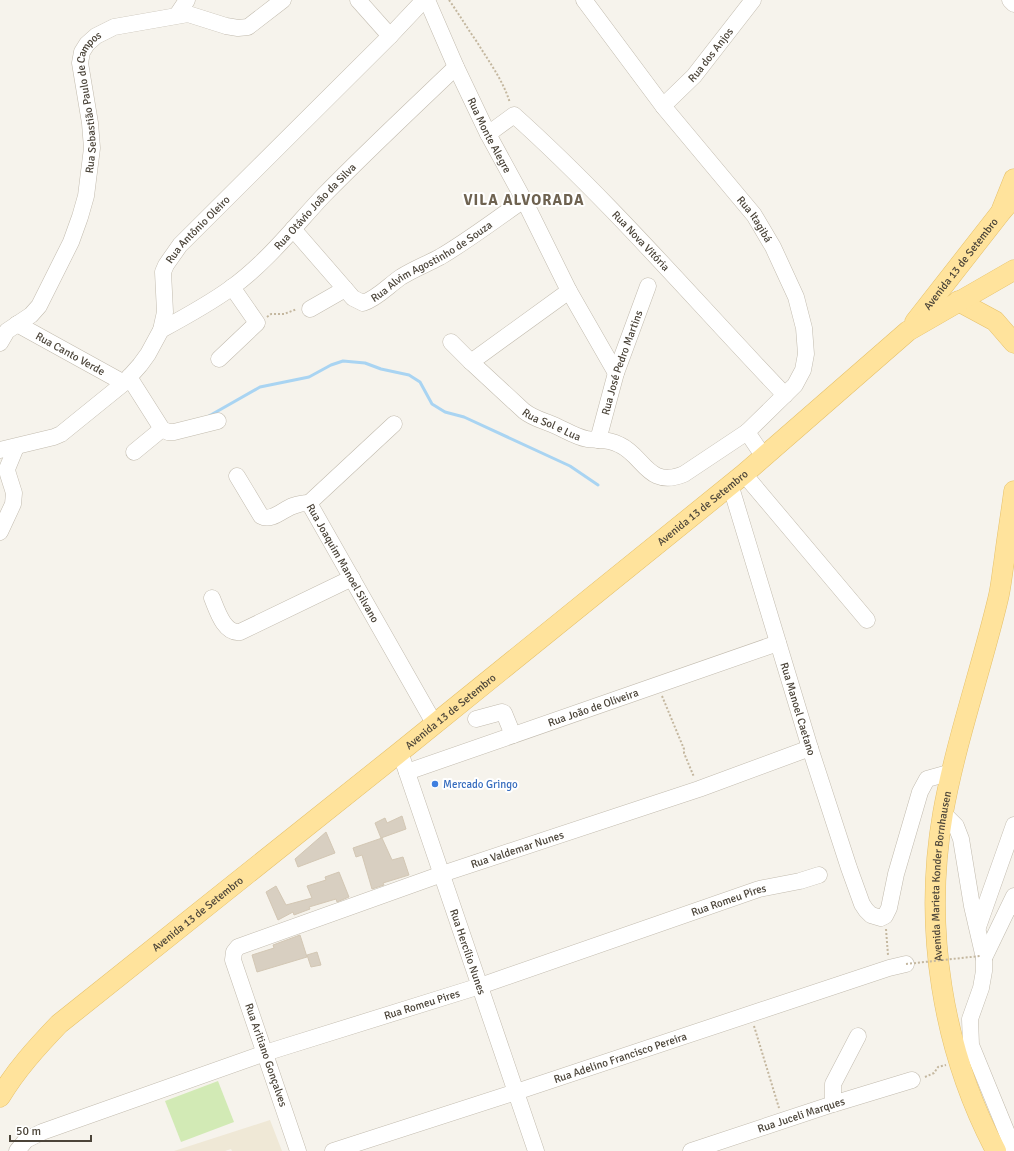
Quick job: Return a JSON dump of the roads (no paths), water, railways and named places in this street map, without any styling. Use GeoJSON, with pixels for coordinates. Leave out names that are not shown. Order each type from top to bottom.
{"type":"FeatureCollection","features":[{"type":"Feature","properties":{"kind":"main road"},"geometry":{"type":"LineString","coordinates":[[1000,212],[1014,179]]}},
{"type":"Feature","properties":{"kind":"main road","name":"Avenida 13 de Setembro"},"geometry":{"type":"LineString","coordinates":[[908,331],[1000,212],[1014,197]]}},
{"type":"Feature","properties":{"kind":"main road","name":"Avenida 13 de Setembro"},"geometry":{"type":"LineString","coordinates":[[0,1097],[9,1082],[31,1053],[59,1024],[400,752],[764,457],[908,331],[1014,270]]}},
{"type":"Feature","properties":{"kind":"main road"},"geometry":{"type":"LineString","coordinates":[[958,301],[995,321],[1014,343]]}},
{"type":"Feature","properties":{"kind":"main road","name":"Avenida Marieta Konder Bornhausen"},"geometry":{"type":"LineString","coordinates":[[989,1147],[959,1062],[945,1009],[938,954],[936,880],[943,813],[952,772],[998,597],[1014,491]]}},
{"type":"Feature","properties":{"kind":"main road","name":"Avenida Marieta Konder Bornhausen"},"geometry":{"type":"LineString","coordinates":[[998,597],[1014,561]]}},
{"type":"Feature","properties":{"kind":"street"},"geometry":{"type":"LineString","coordinates":[[177,15],[187,0]]}},
{"type":"Feature","properties":{"kind":"street","name":"Rua Sebastião Paulo de Campos"},"geometry":{"type":"LineString","coordinates":[[0,343],[7,331],[31,316],[45,296],[71,242],[80,217],[86,196],[92,148],[90,123],[80,63],[82,52],[87,44],[96,36],[114,27],[177,15],[188,14],[226,26],[238,28],[248,27],[284,0]]}},
{"type":"Feature","properties":{"kind":"street"},"geometry":{"type":"LineString","coordinates":[[358,0],[390,36]]}},
{"type":"Feature","properties":{"kind":"street","name":"Rua Antônio Oleiro"},"geometry":{"type":"LineString","coordinates":[[0,450],[61,434],[126,380],[148,354],[161,330],[165,312],[163,272],[171,256],[180,245],[426,0]]}},
{"type":"Feature","properties":{"kind":"street","name":"Rua Monte Alegre"},"geometry":{"type":"LineString","coordinates":[[426,0],[488,134],[524,200],[569,291],[616,373]]}},
{"type":"Feature","properties":{"kind":"street","name":"Rua dos Anjos"},"geometry":{"type":"LineString","coordinates":[[663,106],[694,76],[753,0]]}},
{"type":"Feature","properties":{"kind":"street"},"geometry":{"type":"LineString","coordinates":[[1010,0],[1014,4]]}},
{"type":"Feature","properties":{"kind":"street","name":"Rua Itagibá"},"geometry":{"type":"LineString","coordinates":[[588,1],[663,106],[754,215],[773,247],[796,297],[804,328],[806,354],[803,370],[795,385],[747,432]]}},
{"type":"Feature","properties":{"kind":"street","name":"Rua Otávio João da Silva"},"geometry":{"type":"LineString","coordinates":[[161,330],[232,287],[261,261],[350,169],[456,67]]}},
{"type":"Feature","properties":{"kind":"street","name":"Rua Nova Vitória"},"geometry":{"type":"LineString","coordinates":[[488,134],[514,115],[544,142],[658,257],[724,332],[785,395]]}},
{"type":"Feature","properties":{"kind":"street","name":"Rua Alvim Agostinho de Souza"},"geometry":{"type":"LineString","coordinates":[[293,229],[345,289],[358,301],[364,303],[370,301],[394,281],[439,257],[524,200]]}},
{"type":"Feature","properties":{"kind":"street","name":"Rua José Pedro Martins"},"geometry":{"type":"LineString","coordinates":[[598,440],[616,373],[648,286]]}},
{"type":"Feature","properties":{"kind":"street"},"geometry":{"type":"LineString","coordinates":[[219,359],[257,322],[232,287]]}},
{"type":"Feature","properties":{"kind":"street"},"geometry":{"type":"LineString","coordinates":[[310,309],[345,289]]}},
{"type":"Feature","properties":{"kind":"street"},"geometry":{"type":"LineString","coordinates":[[471,362],[569,291]]}},
{"type":"Feature","properties":{"kind":"street","name":"Rua Canto Verde"},"geometry":{"type":"LineString","coordinates":[[18,324],[126,380]]}},
{"type":"Feature","properties":{"kind":"street","name":"Rua Sol e Lua"},"geometry":{"type":"LineString","coordinates":[[451,342],[532,418],[553,425],[578,437],[621,445],[649,470],[666,478],[675,478],[684,474],[747,432]]}},
{"type":"Feature","properties":{"kind":"street"},"geometry":{"type":"LineString","coordinates":[[126,380],[162,429],[168,432],[174,432],[218,421]]}},
{"type":"Feature","properties":{"kind":"street","name":"Rua Joaquim Manoel Silvano"},"geometry":{"type":"LineString","coordinates":[[394,424],[309,503],[434,723]]}},
{"type":"Feature","properties":{"kind":"street"},"geometry":{"type":"LineString","coordinates":[[134,452],[162,429]]}},
{"type":"Feature","properties":{"kind":"street"},"geometry":{"type":"LineString","coordinates":[[747,432],[764,457]]}},
{"type":"Feature","properties":{"kind":"street"},"geometry":{"type":"LineString","coordinates":[[0,532],[13,504],[14,493],[7,469],[16,447]]}},
{"type":"Feature","properties":{"kind":"street"},"geometry":{"type":"LineString","coordinates":[[237,476],[261,516],[265,518],[270,518],[291,506],[309,503]]}},
{"type":"Feature","properties":{"kind":"street"},"geometry":{"type":"LineString","coordinates":[[737,479],[867,620]]}},
{"type":"Feature","properties":{"kind":"street","name":"Rua Manoel Caetano"},"geometry":{"type":"LineString","coordinates":[[737,479],[778,642],[810,748],[862,904],[871,915],[881,918],[885,916],[889,908],[896,874],[920,792],[927,779],[952,772]]}},
{"type":"Feature","properties":{"kind":"street"},"geometry":{"type":"LineString","coordinates":[[212,598],[225,624],[229,630],[235,633],[240,632],[352,578]]}},
{"type":"Feature","properties":{"kind":"street","name":"Rua João de Oliveira"},"geometry":{"type":"LineString","coordinates":[[407,772],[778,642]]}},
{"type":"Feature","properties":{"kind":"street"},"geometry":{"type":"LineString","coordinates":[[476,719],[502,712],[513,735]]}},
{"type":"Feature","properties":{"kind":"street","name":"Rua Valdemar Nunes"},"geometry":{"type":"LineString","coordinates":[[233,960],[234,952],[238,947],[442,874],[700,789],[810,748]]}},
{"type":"Feature","properties":{"kind":"street","name":"Rua Hercílio Nunes"},"geometry":{"type":"LineString","coordinates":[[400,752],[536,1151]]}},
{"type":"Feature","properties":{"kind":"street"},"geometry":{"type":"LineString","coordinates":[[943,813],[956,826],[961,839],[972,906],[978,927],[984,971],[981,988],[970,1019],[971,1045],[1014,1150]]}},
{"type":"Feature","properties":{"kind":"street"},"geometry":{"type":"LineString","coordinates":[[978,927],[1014,825]]}},
{"type":"Feature","properties":{"kind":"street","name":"Rua Romeu Pires"},"geometry":{"type":"LineString","coordinates":[[22,1145],[42,1132],[265,1053],[480,986],[759,889],[819,875]]}},
{"type":"Feature","properties":{"kind":"street"},"geometry":{"type":"LineString","coordinates":[[982,957],[1014,896]]}},
{"type":"Feature","properties":{"kind":"street","name":"Rua Aritiano Gonçalves"},"geometry":{"type":"LineString","coordinates":[[233,960],[298,1151]]}},
{"type":"Feature","properties":{"kind":"street","name":"Rua Adelino Francisco Pereira"},"geometry":{"type":"LineString","coordinates":[[333,1151],[516,1092],[750,1013],[889,968],[906,964]]}},
{"type":"Feature","properties":{"kind":"street"},"geometry":{"type":"LineString","coordinates":[[834,1104],[833,1084],[858,1036]]}},
{"type":"Feature","properties":{"kind":"street","name":"Rua Juceli Marques"},"geometry":{"type":"LineString","coordinates":[[691,1151],[783,1120],[912,1080]]}},
{"type":"Feature","properties":{"kind":"waterway"},"geometry":{"type":"LineString","coordinates":[[209,416],[260,387],[309,377],[331,365],[343,361],[365,363],[381,369],[409,375],[420,382],[432,404],[445,412],[464,417],[570,466],[598,485]]}},
{"type":"Feature","properties":{"kind":"place","name":"Mercado Gringo"},"geometry":{"type":"Point","coordinates":[435,784]}},
{"type":"Feature","properties":{"kind":"district","name":"VILA ALVORADA"},"geometry":{"type":"Point","coordinates":[524,200]}}]}
